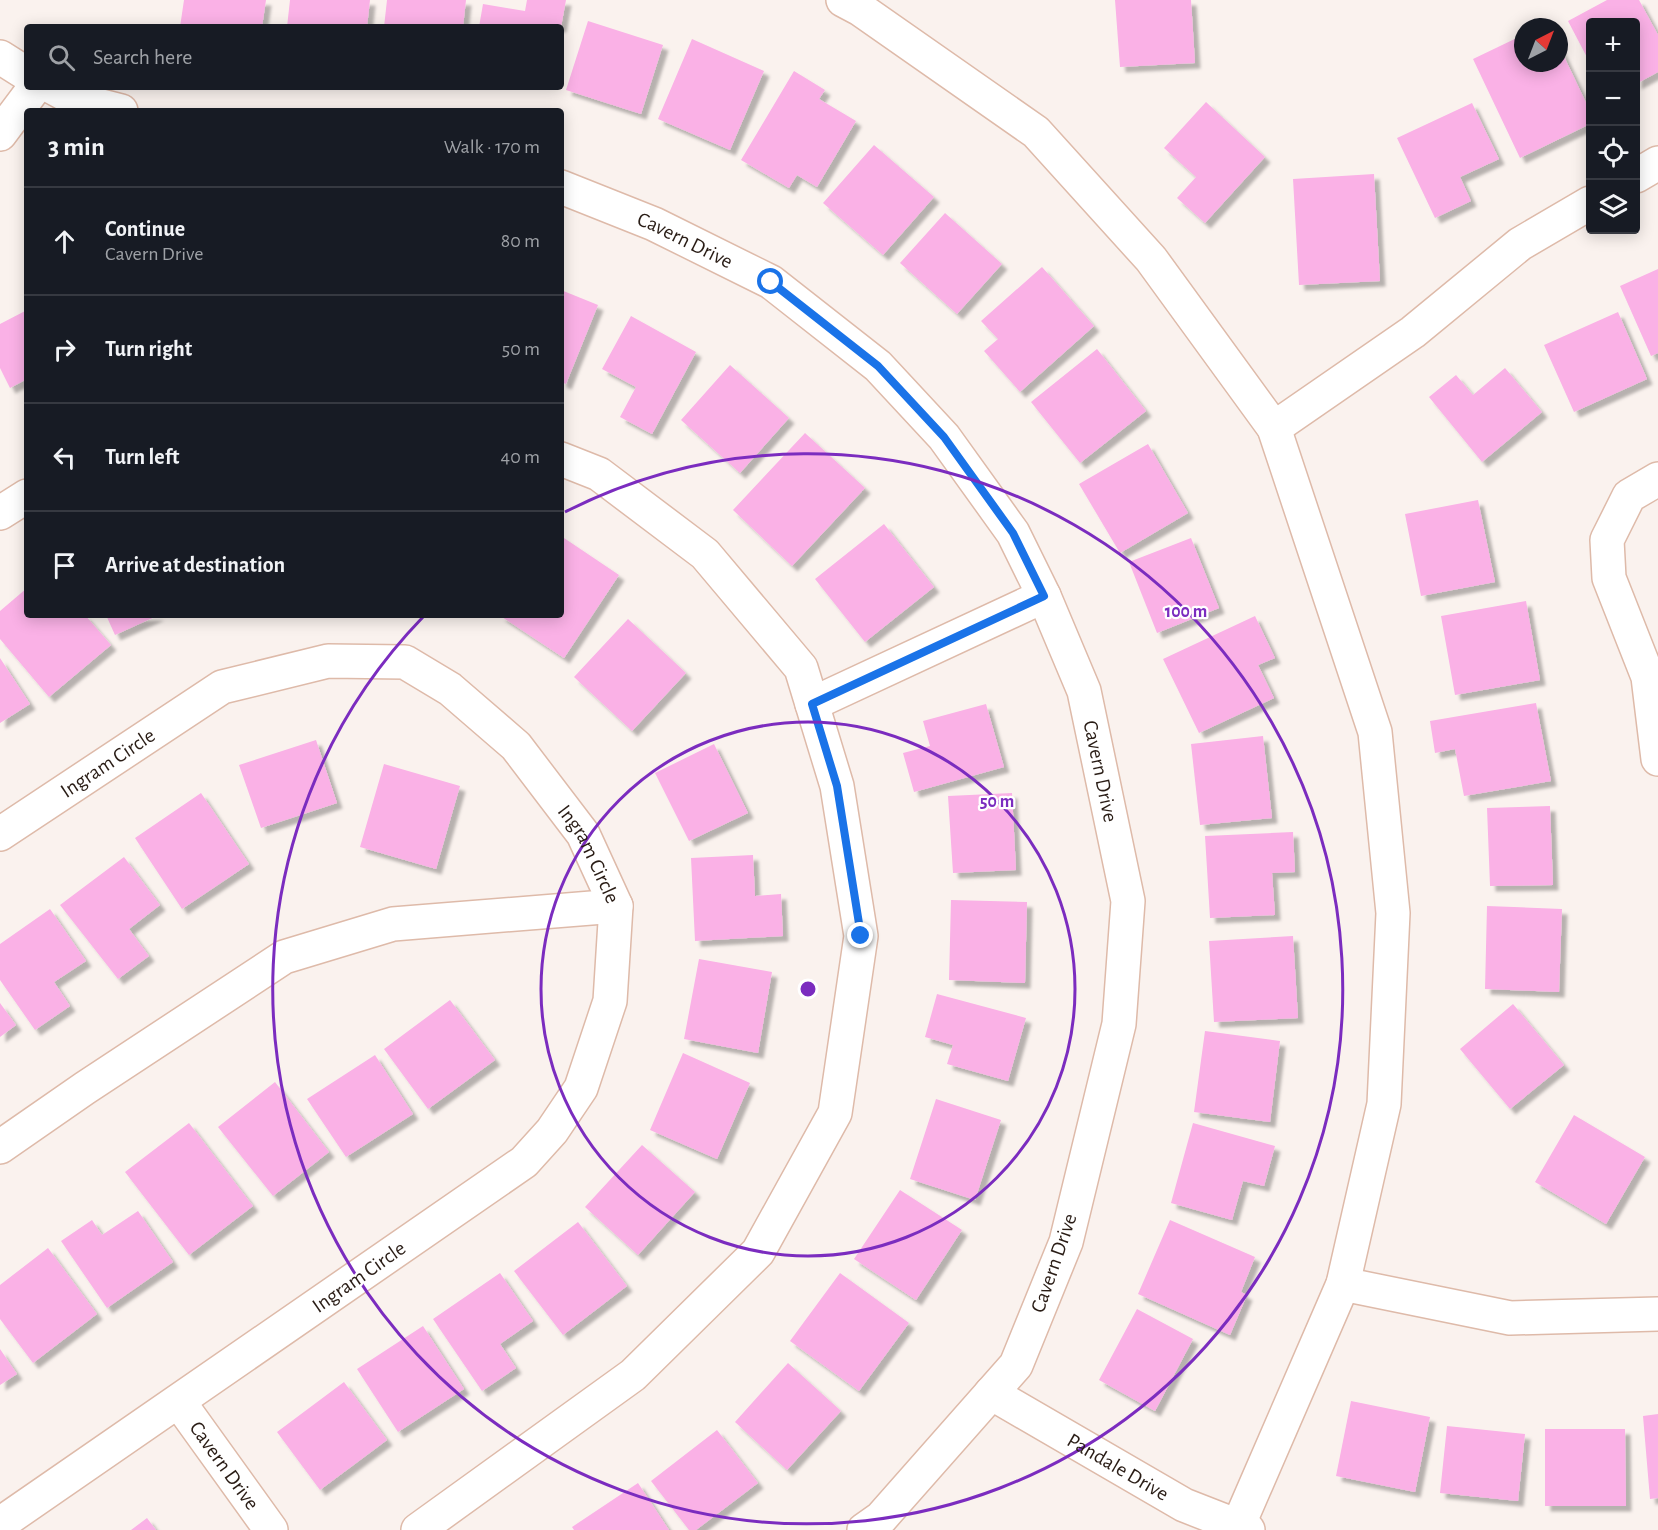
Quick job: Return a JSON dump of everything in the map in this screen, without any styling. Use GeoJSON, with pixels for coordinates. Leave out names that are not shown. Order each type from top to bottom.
{"type":"FeatureCollection","features":[{"type":"Feature","properties":{"kind":"street"},"geometry":{"type":"LineString","coordinates":[[857,3],[1036,132],[1151,260],[1274,428],[1375,732],[1393,913],[1384,1104],[1343,1284],[1243,1528]]}},
{"type":"Feature","properties":{"kind":"street"},"geometry":{"type":"LineString","coordinates":[[0,57],[24,72]]}},
{"type":"Feature","properties":{"kind":"street"},"geometry":{"type":"LineString","coordinates":[[0,134],[33,90]]}},
{"type":"Feature","properties":{"kind":"street"},"geometry":{"type":"LineString","coordinates":[[58,90],[74,99],[109,108]]}},
{"type":"Feature","properties":{"kind":"street"},"geometry":{"type":"LineString","coordinates":[[1640,173],[1658,163]]}},
{"type":"Feature","properties":{"kind":"street","name":"Cavern Drive"},"geometry":{"type":"LineString","coordinates":[[564,188],[654,224],[771,282],[878,366],[944,437],[1013,533],[1044,596],[1084,691],[1128,901],[1119,1024],[1066,1242],[1016,1365],[881,1518],[864,1530]]}},
{"type":"Feature","properties":{"kind":"street"},"geometry":{"type":"LineString","coordinates":[[1274,428],[1413,332],[1520,244],[1586,205]]}},
{"type":"Feature","properties":{"kind":"street"},"geometry":{"type":"LineString","coordinates":[[418,1530],[633,1375],[758,1252],[835,1113],[861,936],[837,786],[801,668],[705,554],[599,474],[564,460]]}},
{"type":"Feature","properties":{"kind":"street"},"geometry":{"type":"LineString","coordinates":[[1658,479],[1629,496],[1607,540],[1609,578],[1648,677],[1658,757]]}},
{"type":"Feature","properties":{"kind":"street"},"geometry":{"type":"LineString","coordinates":[[0,513],[24,498]]}},
{"type":"Feature","properties":{"kind":"street"},"geometry":{"type":"LineString","coordinates":[[812,704],[1044,596]]}},
{"type":"Feature","properties":{"kind":"street","name":"Ingram Circle"},"geometry":{"type":"LineString","coordinates":[[0,834],[222,687],[328,661],[405,662],[450,689],[516,746],[583,834],[616,906],[609,1001],[581,1088],[552,1131],[524,1162],[0,1524]]}},
{"type":"Feature","properties":{"kind":"street"},"geometry":{"type":"LineString","coordinates":[[0,1147],[284,957],[393,924],[616,906]]}},
{"type":"Feature","properties":{"kind":"street"},"geometry":{"type":"LineString","coordinates":[[1343,1284],[1510,1318],[1658,1314]]}},
{"type":"Feature","properties":{"kind":"street","name":"Pandale Drive"},"geometry":{"type":"LineString","coordinates":[[991,1393],[1184,1505],[1243,1528]]}},
{"type":"Feature","properties":{"kind":"street","name":"Cavern Drive"},"geometry":{"type":"LineString","coordinates":[[179,1402],[271,1530]]}},
{"type":"Feature","properties":{"kind":"building"},"geometry":{"type":"Polygon","coordinates":[[[184,0],[266,0],[262,24],[180,24],[184,0]]]}},
{"type":"Feature","properties":{"kind":"building"},"geometry":{"type":"Polygon","coordinates":[[[290,0],[370,0],[367,24],[287,24],[290,0]]]}},
{"type":"Feature","properties":{"kind":"building"},"geometry":{"type":"Polygon","coordinates":[[[387,0],[466,0],[463,24],[384,24],[387,0]]]}},
{"type":"Feature","properties":{"kind":"building"},"geometry":{"type":"Polygon","coordinates":[[[527,0],[566,0],[562,24],[480,24],[483,4],[525,11],[527,0]]]}},
{"type":"Feature","properties":{"kind":"building"},"geometry":{"type":"Polygon","coordinates":[[[1115,0],[1191,0],[1195,63],[1120,67],[1115,0]]]}},
{"type":"Feature","properties":{"kind":"building"},"geometry":{"type":"Polygon","coordinates":[[[1607,0],[1639,0],[1658,35],[1658,72],[1640,82],[1640,18],[1586,18],[1586,55],[1568,21],[1607,0]]]}},
{"type":"Feature","properties":{"kind":"building"},"geometry":{"type":"Polygon","coordinates":[[[588,21],[663,45],[641,114],[566,90],[588,21]]]}},
{"type":"Feature","properties":{"kind":"building"},"geometry":{"type":"Polygon","coordinates":[[[692,39],[764,71],[730,150],[658,119],[692,39]]]}},
{"type":"Feature","properties":{"kind":"building"},"geometry":{"type":"Polygon","coordinates":[[[1514,39],[1514,72],[1568,72],[1568,65],[1586,103],[1586,126],[1520,158],[1473,59],[1514,39]]]}},
{"type":"Feature","properties":{"kind":"building"},"geometry":{"type":"Polygon","coordinates":[[[794,71],[825,90],[819,99],[856,121],[817,187],[797,175],[789,188],[741,160],[794,71]]]}},
{"type":"Feature","properties":{"kind":"building"},"geometry":{"type":"Polygon","coordinates":[[[1206,102],[1265,157],[1205,223],[1177,198],[1196,177],[1164,148],[1206,102]]]}},
{"type":"Feature","properties":{"kind":"building"},"geometry":{"type":"Polygon","coordinates":[[[1472,103],[1499,159],[1460,177],[1471,201],[1435,218],[1397,138],[1472,103]]]}},
{"type":"Feature","properties":{"kind":"building"},"geometry":{"type":"Polygon","coordinates":[[[874,145],[934,197],[883,255],[823,203],[874,145]]]}},
{"type":"Feature","properties":{"kind":"building"},"geometry":{"type":"Polygon","coordinates":[[[1374,174],[1380,281],[1299,285],[1293,179],[1374,174]]]}},
{"type":"Feature","properties":{"kind":"building"},"geometry":{"type":"Polygon","coordinates":[[[945,213],[1002,264],[957,314],[900,263],[945,213]]]}},
{"type":"Feature","properties":{"kind":"building"},"geometry":{"type":"Polygon","coordinates":[[[1042,267],[1094,326],[1020,392],[984,351],[998,339],[981,321],[1042,267]]]}},
{"type":"Feature","properties":{"kind":"building"},"geometry":{"type":"Polygon","coordinates":[[[1658,269],[1658,353],[1651,356],[1620,286],[1658,269]]]}},
{"type":"Feature","properties":{"kind":"building"},"geometry":{"type":"Polygon","coordinates":[[[564,291],[598,305],[566,384],[564,383],[564,291]]]}},
{"type":"Feature","properties":{"kind":"building"},"geometry":{"type":"Polygon","coordinates":[[[24,312],[24,381],[10,388],[0,368],[0,324],[24,312]]]}},
{"type":"Feature","properties":{"kind":"building"},"geometry":{"type":"Polygon","coordinates":[[[1618,312],[1647,379],[1574,412],[1544,345],[1618,312]]]}},
{"type":"Feature","properties":{"kind":"building"},"geometry":{"type":"Polygon","coordinates":[[[631,316],[696,352],[652,434],[620,417],[636,387],[602,369],[631,316]]]}},
{"type":"Feature","properties":{"kind":"building"},"geometry":{"type":"Polygon","coordinates":[[[1097,349],[1146,411],[1080,463],[1031,402],[1097,349]]]}},
{"type":"Feature","properties":{"kind":"building"},"geometry":{"type":"Polygon","coordinates":[[[730,365],[789,418],[740,473],[681,420],[730,365]]]}},
{"type":"Feature","properties":{"kind":"building"},"geometry":{"type":"Polygon","coordinates":[[[1505,368],[1542,412],[1482,462],[1429,397],[1456,375],[1473,395],[1505,368]]]}},
{"type":"Feature","properties":{"kind":"building"},"geometry":{"type":"Polygon","coordinates":[[[805,433],[865,488],[792,566],[733,510],[805,433]]]}},
{"type":"Feature","properties":{"kind":"building"},"geometry":{"type":"Polygon","coordinates":[[[1148,444],[1188,513],[1120,553],[1079,484],[1148,444]]]}},
{"type":"Feature","properties":{"kind":"building"},"geometry":{"type":"Polygon","coordinates":[[[1478,500],[1495,582],[1421,596],[1405,514],[1478,500]]]}},
{"type":"Feature","properties":{"kind":"building"},"geometry":{"type":"Polygon","coordinates":[[[884,524],[934,587],[865,642],[815,579],[884,524]]]}},
{"type":"Feature","properties":{"kind":"building"},"geometry":{"type":"Polygon","coordinates":[[[564,538],[619,575],[564,658],[504,618],[564,618],[564,538]]]}},
{"type":"Feature","properties":{"kind":"building"},"geometry":{"type":"Polygon","coordinates":[[[1191,538],[1219,608],[1157,633],[1129,562],[1191,538]]]}},
{"type":"Feature","properties":{"kind":"building"},"geometry":{"type":"Polygon","coordinates":[[[24,591],[24,618],[88,618],[111,645],[49,697],[0,639],[0,611],[24,591]]]}},
{"type":"Feature","properties":{"kind":"building"},"geometry":{"type":"Polygon","coordinates":[[[1526,601],[1540,680],[1455,695],[1441,616],[1526,601]]]}},
{"type":"Feature","properties":{"kind":"building"},"geometry":{"type":"Polygon","coordinates":[[[1255,616],[1275,658],[1258,665],[1274,698],[1199,733],[1163,659],[1255,616]]]}},
{"type":"Feature","properties":{"kind":"building"},"geometry":{"type":"Polygon","coordinates":[[[107,618],[152,618],[115,635],[107,618]]]}},
{"type":"Feature","properties":{"kind":"building"},"geometry":{"type":"Polygon","coordinates":[[[628,619],[686,673],[632,731],[574,677],[628,619]]]}},
{"type":"Feature","properties":{"kind":"building"},"geometry":{"type":"Polygon","coordinates":[[[0,658],[30,704],[0,723],[0,658]]]}},
{"type":"Feature","properties":{"kind":"building"},"geometry":{"type":"Polygon","coordinates":[[[1536,703],[1551,781],[1464,796],[1455,749],[1435,753],[1430,721],[1536,703]]]}},
{"type":"Feature","properties":{"kind":"building"},"geometry":{"type":"Polygon","coordinates":[[[986,704],[1004,767],[914,792],[903,753],[930,746],[923,721],[986,704]]]}},
{"type":"Feature","properties":{"kind":"building"},"geometry":{"type":"Polygon","coordinates":[[[1263,736],[1272,818],[1200,825],[1191,744],[1263,736]]]}},
{"type":"Feature","properties":{"kind":"building"},"geometry":{"type":"Polygon","coordinates":[[[316,740],[337,803],[261,828],[239,765],[316,740]]]}},
{"type":"Feature","properties":{"kind":"building"},"geometry":{"type":"Polygon","coordinates":[[[714,744],[748,813],[689,841],[655,773],[714,744]]]}},
{"type":"Feature","properties":{"kind":"building"},"geometry":{"type":"Polygon","coordinates":[[[384,764],[460,786],[436,869],[360,847],[384,764]]]}},
{"type":"Feature","properties":{"kind":"building"},"geometry":{"type":"Polygon","coordinates":[[[201,793],[249,864],[182,909],[135,838],[201,793]]]}},
{"type":"Feature","properties":{"kind":"building"},"geometry":{"type":"Polygon","coordinates":[[[1012,793],[1016,870],[953,873],[948,796],[1012,793]]]}},
{"type":"Feature","properties":{"kind":"building"},"geometry":{"type":"Polygon","coordinates":[[[1550,806],[1553,885],[1490,886],[1487,808],[1550,806]]]}},
{"type":"Feature","properties":{"kind":"building"},"geometry":{"type":"Polygon","coordinates":[[[1293,832],[1295,872],[1272,873],[1275,915],[1210,918],[1205,836],[1293,832]]]}},
{"type":"Feature","properties":{"kind":"building"},"geometry":{"type":"Polygon","coordinates":[[[753,855],[755,896],[781,894],[783,936],[695,941],[691,858],[753,855]]]}},
{"type":"Feature","properties":{"kind":"building"},"geometry":{"type":"Polygon","coordinates":[[[124,857],[160,905],[129,929],[149,956],[118,979],[60,905],[124,857]]]}},
{"type":"Feature","properties":{"kind":"building"},"geometry":{"type":"Polygon","coordinates":[[[951,900],[1027,902],[1025,983],[949,980],[951,900]]]}},
{"type":"Feature","properties":{"kind":"building"},"geometry":{"type":"Polygon","coordinates":[[[1487,906],[1562,909],[1559,992],[1485,989],[1487,906]]]}},
{"type":"Feature","properties":{"kind":"building"},"geometry":{"type":"Polygon","coordinates":[[[50,909],[86,961],[54,982],[70,1006],[35,1030],[0,980],[0,944],[50,909]]]}},
{"type":"Feature","properties":{"kind":"building"},"geometry":{"type":"Polygon","coordinates":[[[1293,936],[1298,1018],[1214,1022],[1209,941],[1293,936]]]}},
{"type":"Feature","properties":{"kind":"building"},"geometry":{"type":"Polygon","coordinates":[[[699,959],[772,972],[758,1053],[684,1039],[699,959]]]}},
{"type":"Feature","properties":{"kind":"building"},"geometry":{"type":"Polygon","coordinates":[[[937,994],[1026,1018],[1008,1081],[947,1064],[953,1045],[925,1037],[937,994]]]}},
{"type":"Feature","properties":{"kind":"building"},"geometry":{"type":"Polygon","coordinates":[[[450,1000],[495,1060],[428,1109],[384,1049],[450,1000]]]}},
{"type":"Feature","properties":{"kind":"building"},"geometry":{"type":"Polygon","coordinates":[[[0,1003],[16,1025],[0,1037],[0,1003]]]}},
{"type":"Feature","properties":{"kind":"building"},"geometry":{"type":"Polygon","coordinates":[[[1513,1004],[1564,1065],[1510,1109],[1460,1049],[1513,1004]]]}},
{"type":"Feature","properties":{"kind":"building"},"geometry":{"type":"Polygon","coordinates":[[[1205,1031],[1280,1041],[1270,1122],[1194,1112],[1205,1031]]]}},
{"type":"Feature","properties":{"kind":"building"},"geometry":{"type":"Polygon","coordinates":[[[683,1053],[750,1083],[717,1159],[650,1130],[683,1053]]]}},
{"type":"Feature","properties":{"kind":"building"},"geometry":{"type":"Polygon","coordinates":[[[375,1055],[413,1114],[346,1157],[307,1099],[375,1055]]]}},
{"type":"Feature","properties":{"kind":"building"},"geometry":{"type":"Polygon","coordinates":[[[275,1082],[329,1152],[273,1196],[218,1127],[275,1082]]]}},
{"type":"Feature","properties":{"kind":"building"},"geometry":{"type":"Polygon","coordinates":[[[936,1099],[1001,1120],[975,1200],[910,1179],[936,1099]]]}},
{"type":"Feature","properties":{"kind":"building"},"geometry":{"type":"Polygon","coordinates":[[[1574,1115],[1645,1157],[1606,1224],[1535,1182],[1574,1115]]]}},
{"type":"Feature","properties":{"kind":"building"},"geometry":{"type":"Polygon","coordinates":[[[189,1123],[253,1206],[189,1255],[125,1172],[189,1123]]]}},
{"type":"Feature","properties":{"kind":"building"},"geometry":{"type":"Polygon","coordinates":[[[1193,1123],[1275,1146],[1264,1186],[1243,1181],[1232,1220],[1171,1203],[1193,1123]]]}},
{"type":"Feature","properties":{"kind":"building"},"geometry":{"type":"Polygon","coordinates":[[[642,1145],[695,1192],[638,1255],[585,1207],[642,1145]]]}},
{"type":"Feature","properties":{"kind":"building"},"geometry":{"type":"Polygon","coordinates":[[[900,1190],[962,1230],[916,1300],[854,1259],[900,1190]]]}},
{"type":"Feature","properties":{"kind":"building"},"geometry":{"type":"Polygon","coordinates":[[[138,1211],[173,1262],[107,1308],[61,1241],[92,1220],[102,1235],[138,1211]]]}},
{"type":"Feature","properties":{"kind":"building"},"geometry":{"type":"Polygon","coordinates":[[[1170,1220],[1255,1257],[1241,1292],[1247,1295],[1230,1335],[1138,1294],[1170,1220]]]}},
{"type":"Feature","properties":{"kind":"building"},"geometry":{"type":"Polygon","coordinates":[[[578,1222],[627,1286],[563,1335],[514,1271],[578,1222]]]}},
{"type":"Feature","properties":{"kind":"building"},"geometry":{"type":"Polygon","coordinates":[[[48,1248],[97,1314],[33,1363],[0,1319],[0,1285],[48,1248]]]}},
{"type":"Feature","properties":{"kind":"building"},"geometry":{"type":"Polygon","coordinates":[[[500,1273],[533,1321],[500,1344],[516,1368],[482,1391],[433,1319],[500,1273]]]}},
{"type":"Feature","properties":{"kind":"building"},"geometry":{"type":"Polygon","coordinates":[[[840,1273],[909,1323],[859,1391],[790,1341],[840,1273]]]}},
{"type":"Feature","properties":{"kind":"building"},"geometry":{"type":"Polygon","coordinates":[[[1137,1309],[1193,1339],[1155,1411],[1099,1380],[1137,1309]]]}},
{"type":"Feature","properties":{"kind":"building"},"geometry":{"type":"Polygon","coordinates":[[[423,1326],[464,1389],[398,1432],[357,1369],[423,1326]]]}},
{"type":"Feature","properties":{"kind":"building"},"geometry":{"type":"Polygon","coordinates":[[[0,1349],[17,1374],[0,1385],[0,1349]]]}},
{"type":"Feature","properties":{"kind":"building"},"geometry":{"type":"Polygon","coordinates":[[[788,1363],[841,1411],[787,1470],[735,1422],[788,1363]]]}},
{"type":"Feature","properties":{"kind":"building"},"geometry":{"type":"Polygon","coordinates":[[[344,1382],[387,1440],[320,1490],[277,1432],[344,1382]]]}},
{"type":"Feature","properties":{"kind":"building"},"geometry":{"type":"Polygon","coordinates":[[[1351,1401],[1430,1417],[1415,1492],[1336,1476],[1351,1401]]]}},
{"type":"Feature","properties":{"kind":"building"},"geometry":{"type":"Polygon","coordinates":[[[1658,1414],[1658,1498],[1650,1499],[1643,1416],[1658,1414]]]}},
{"type":"Feature","properties":{"kind":"building"},"geometry":{"type":"Polygon","coordinates":[[[1447,1426],[1525,1434],[1518,1501],[1440,1493],[1447,1426]]]}},
{"type":"Feature","properties":{"kind":"building"},"geometry":{"type":"Polygon","coordinates":[[[1545,1429],[1625,1429],[1626,1506],[1545,1506],[1545,1429]]]}},
{"type":"Feature","properties":{"kind":"building"},"geometry":{"type":"Polygon","coordinates":[[[717,1430],[758,1483],[696,1530],[689,1530],[651,1481],[717,1430]]]}},
{"type":"Feature","properties":{"kind":"building"},"geometry":{"type":"Polygon","coordinates":[[[638,1483],[669,1530],[574,1530],[572,1527],[638,1483]]]}},
{"type":"Feature","properties":{"kind":"building"},"geometry":{"type":"Polygon","coordinates":[[[147,1518],[156,1530],[131,1530],[147,1518]]]}},
{"type":"Feature","properties":{"kind":"route"},"geometry":{"type":"LineString","coordinates":[[771,282],[878,366],[944,437],[1013,533],[1044,596],[812,704],[837,786],[861,936]]}}]}
